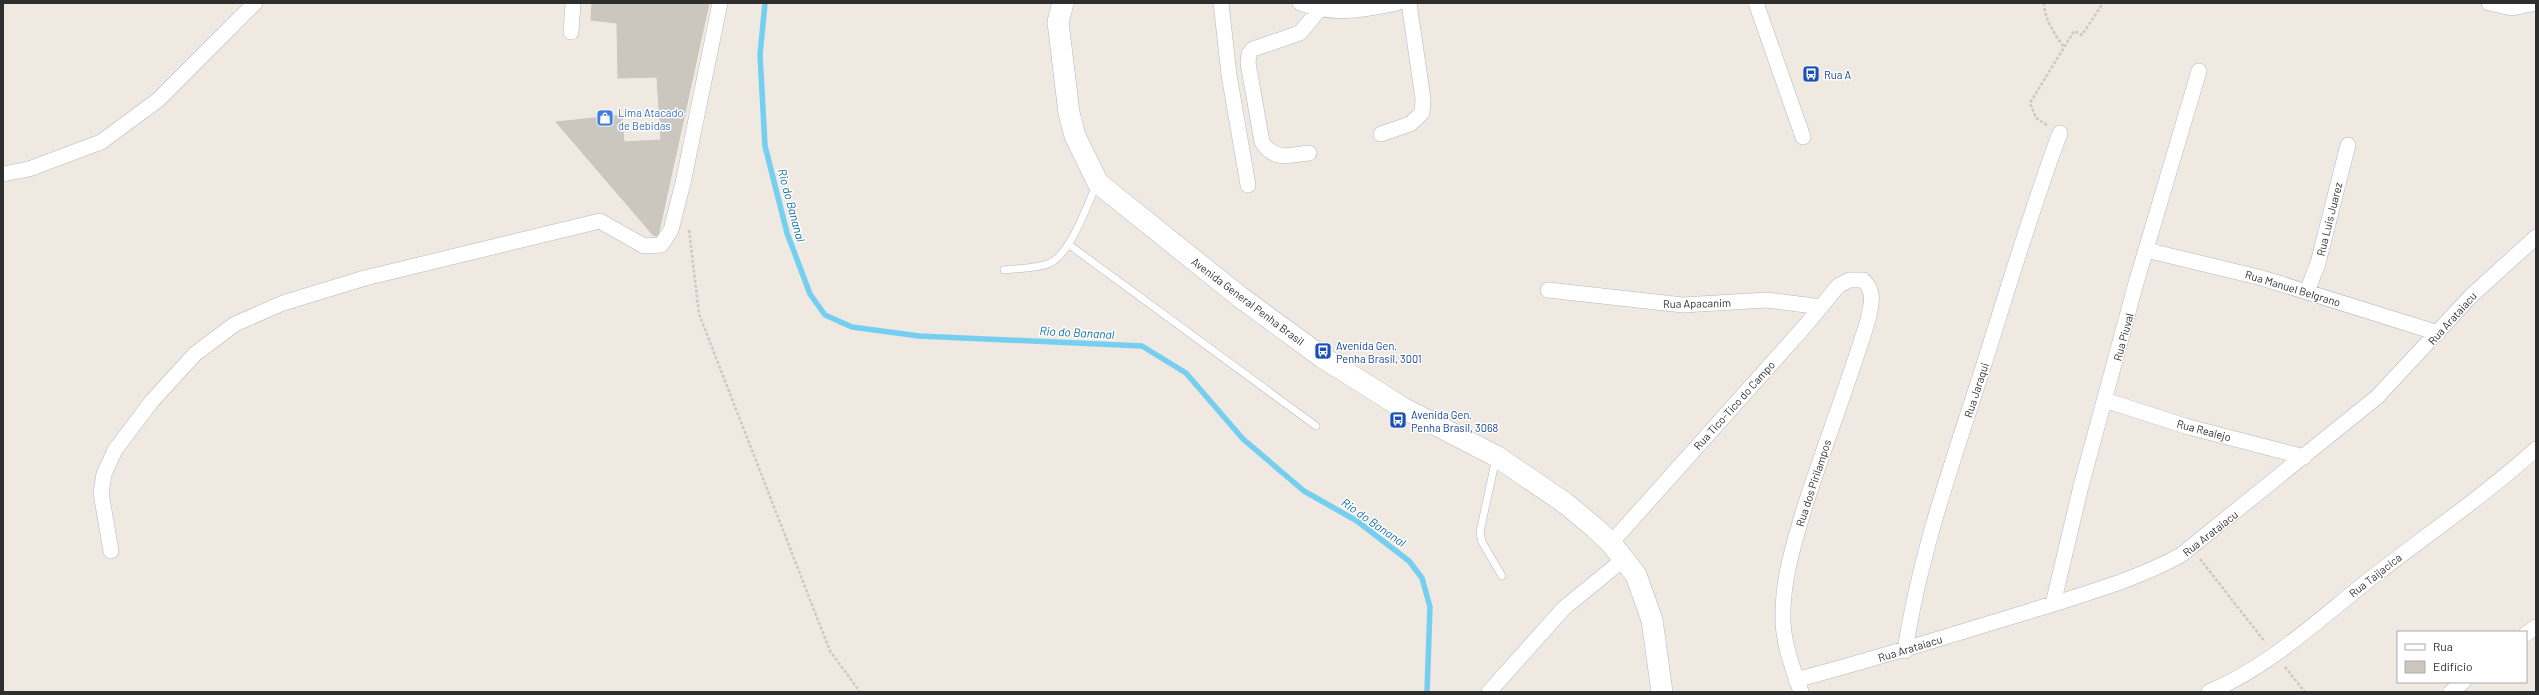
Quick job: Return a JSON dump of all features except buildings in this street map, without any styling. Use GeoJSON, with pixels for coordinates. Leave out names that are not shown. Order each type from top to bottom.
{"type":"FeatureCollection","features":[{"type":"Feature","properties":{"kind":"main road","name":"Avenida General Penha Brasil"},"geometry":{"type":"LineString","coordinates":[[1049,3],[1061,13],[1063,75],[1069,113],[1076,136],[1098,183],[1240,297],[1322,357],[1403,408],[1496,456],[1565,503],[1610,543],[1636,575],[1652,620],[1662,692]]}},
{"type":"Feature","properties":{"kind":"street"},"geometry":{"type":"LineString","coordinates":[[3,174],[29,169],[101,142],[158,100],[256,3]]}},
{"type":"Feature","properties":{"kind":"street"},"geometry":{"type":"LineString","coordinates":[[570,32],[573,3]]}},
{"type":"Feature","properties":{"kind":"street"},"geometry":{"type":"LineString","coordinates":[[111,551],[101,493],[104,474],[115,450],[152,401],[195,354],[235,324],[283,303],[365,278],[600,221],[644,246],[661,245],[671,230],[683,183],[720,3]]}},
{"type":"Feature","properties":{"kind":"street"},"geometry":{"type":"LineString","coordinates":[[1221,3],[1229,75],[1248,185]]}},
{"type":"Feature","properties":{"kind":"street"},"geometry":{"type":"LineString","coordinates":[[1300,3],[1319,10],[1397,3]]}},
{"type":"Feature","properties":{"kind":"street"},"geometry":{"type":"LineString","coordinates":[[1381,134],[1410,124],[1422,114],[1423,99],[1410,3]]}},
{"type":"Feature","properties":{"kind":"street"},"geometry":{"type":"LineString","coordinates":[[1756,3],[1802,137]]}},
{"type":"Feature","properties":{"kind":"street"},"geometry":{"type":"LineString","coordinates":[[2489,3],[2512,8],[2536,3]]}},
{"type":"Feature","properties":{"kind":"street"},"geometry":{"type":"LineString","coordinates":[[1309,153],[1276,156],[1268,152],[1262,142],[1248,63],[1249,54],[1253,49],[1300,33],[1319,10]]}},
{"type":"Feature","properties":{"kind":"street","name":"Rua Piuval"},"geometry":{"type":"LineString","coordinates":[[2053,604],[2073,515],[2146,250],[2199,71]]}},
{"type":"Feature","properties":{"kind":"street","name":"Rua Jaraqui"},"geometry":{"type":"LineString","coordinates":[[1905,651],[1912,606],[1956,451],[2042,182],[2060,133]]}},
{"type":"Feature","properties":{"kind":"street","name":"Rua Luis Juarez"},"geometry":{"type":"LineString","coordinates":[[2307,292],[2318,263],[2348,145]]}},
{"type":"Feature","properties":{"kind":"street","name":"Rua Arataiacu"},"geometry":{"type":"LineString","coordinates":[[1799,686],[2147,572],[2181,555],[2377,397],[2488,279],[2536,237]]}},
{"type":"Feature","properties":{"kind":"street","name":"Rua Manuel Belgrano"},"geometry":{"type":"LineString","coordinates":[[2146,250],[2229,269],[2438,332]]}},
{"type":"Feature","properties":{"kind":"street","name":"Rua Tico-Tico do Campo"},"geometry":{"type":"LineString","coordinates":[[1610,543],[1821,307],[1838,286],[1849,280],[1864,280]]}},
{"type":"Feature","properties":{"kind":"street","name":"Rua dos Pirilampos"},"geometry":{"type":"LineString","coordinates":[[1799,686],[1782,620],[1785,582],[1792,548],[1819,463],[1868,320],[1872,299],[1871,288],[1864,280]]}},
{"type":"Feature","properties":{"kind":"street","name":"Rua Apacanim"},"geometry":{"type":"LineString","coordinates":[[1548,290],[1683,305],[1767,300],[1821,307]]}},
{"type":"Feature","properties":{"kind":"street","name":"Rua Realejo"},"geometry":{"type":"LineString","coordinates":[[2105,400],[2184,426],[2304,456]]}},
{"type":"Feature","properties":{"kind":"street","name":"Rua Taijacica"},"geometry":{"type":"LineString","coordinates":[[2209,692],[2253,669],[2276,654],[2345,598],[2475,500],[2536,449]]}},
{"type":"Feature","properties":{"kind":"street"},"geometry":{"type":"LineString","coordinates":[[1489,692],[1564,608],[1624,559]]}},
{"type":"Feature","properties":{"kind":"street"},"geometry":{"type":"LineString","coordinates":[[2527,633],[2536,627]]}},
{"type":"Feature","properties":{"kind":"street"},"geometry":{"type":"LineString","coordinates":[[2451,692],[2462,683]]}},
{"type":"Feature","properties":{"kind":"lane"},"geometry":{"type":"LineString","coordinates":[[1004,270],[1049,263],[1060,256],[1068,244],[1098,183]]}},
{"type":"Feature","properties":{"kind":"lane"},"geometry":{"type":"LineString","coordinates":[[1068,244],[1316,426]]}},
{"type":"Feature","properties":{"kind":"lane"},"geometry":{"type":"LineString","coordinates":[[1496,456],[1480,532],[1482,542],[1502,576]]}},
{"type":"Feature","properties":{"kind":"path"},"geometry":{"type":"LineString","coordinates":[[2044,3],[2044,9],[2054,33],[2064,47]]}},
{"type":"Feature","properties":{"kind":"path"},"geometry":{"type":"LineString","coordinates":[[2060,133],[2036,118],[2030,103],[2074,31],[2082,35],[2103,3]]}},
{"type":"Feature","properties":{"kind":"path"},"geometry":{"type":"LineString","coordinates":[[688,222],[699,314],[830,652],[860,692]]}},
{"type":"Feature","properties":{"kind":"path"},"geometry":{"type":"LineString","coordinates":[[2194,546],[2196,553],[2305,692]]}},
{"type":"Feature","properties":{"kind":"waterway","name":"Rio do Bananal"},"geometry":{"type":"LineString","coordinates":[[765,3],[760,55],[765,146],[787,233],[810,294],[825,315],[852,327],[919,336],[1142,346],[1186,373],[1243,439],[1304,491],[1357,521],[1409,561],[1422,578],[1430,607],[1427,692]]}},
{"type":"Feature","properties":{"kind":"place","name":"Rua A"},"geometry":{"type":"Point","coordinates":[1811,74]}},
{"type":"Feature","properties":{"kind":"place","name":"Lima Atacado de Bebidas"},"geometry":{"type":"Point","coordinates":[605,118]}},
{"type":"Feature","properties":{"kind":"place","name":"Avenida Gen. Penha Brasil, 3001"},"geometry":{"type":"Point","coordinates":[1323,351]}},
{"type":"Feature","properties":{"kind":"place","name":"Avenida Gen. Penha Brasil, 3068"},"geometry":{"type":"Point","coordinates":[1398,420]}}]}
